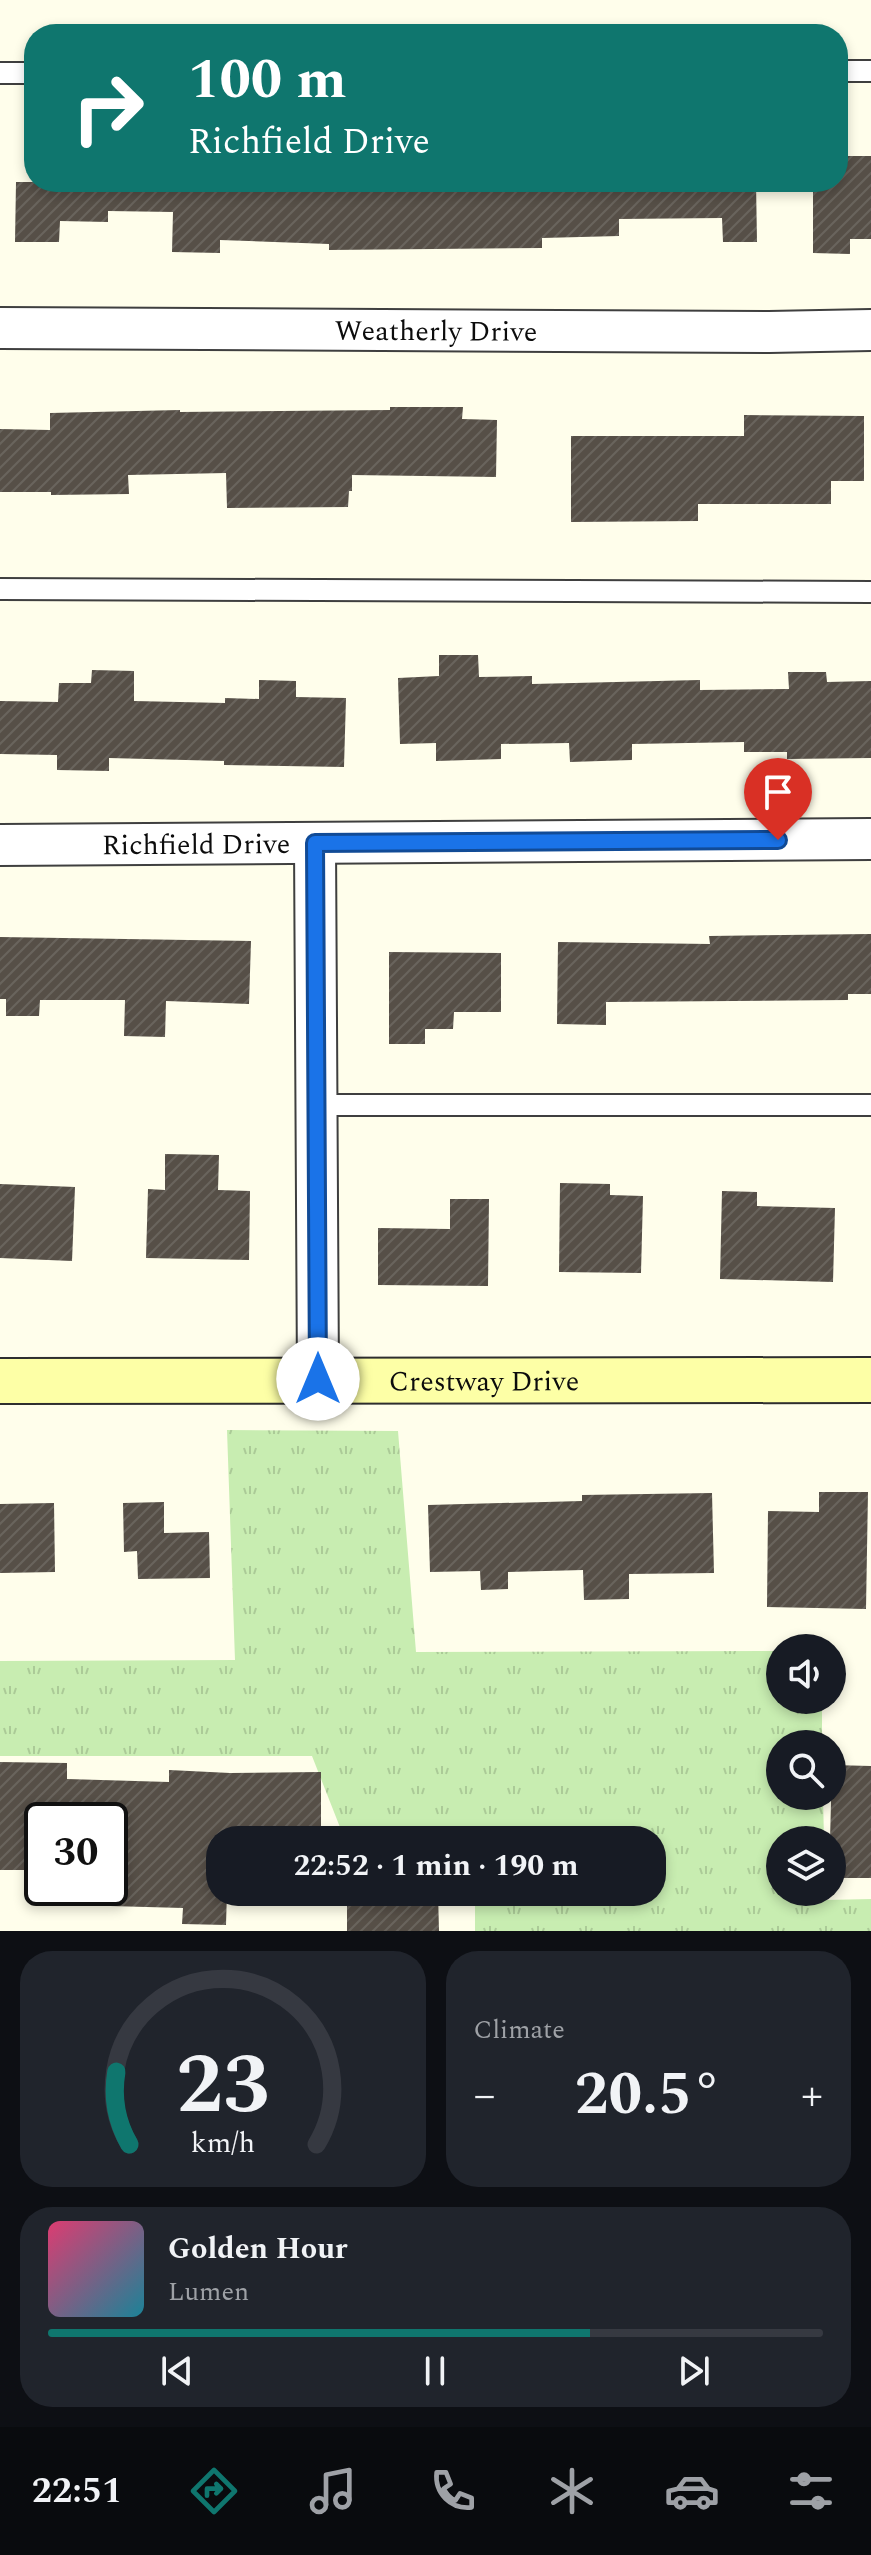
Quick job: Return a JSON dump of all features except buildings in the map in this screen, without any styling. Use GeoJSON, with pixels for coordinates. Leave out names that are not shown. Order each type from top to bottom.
{"type":"FeatureCollection","features":[{"type":"Feature","properties":{"kind":"main road","name":"Crestway Drive"},"geometry":{"type":"LineString","coordinates":[[0,1381],[871,1380]]}},
{"type":"Feature","properties":{"kind":"street","name":"Weatherly Drive"},"geometry":{"type":"LineString","coordinates":[[0,328],[871,330]]}},
{"type":"Feature","properties":{"kind":"street","name":"Richfield Drive"},"geometry":{"type":"LineString","coordinates":[[0,845],[871,839]]}},
{"type":"Feature","properties":{"kind":"street"},"geometry":{"type":"LineString","coordinates":[[315,843],[318,1379]]}},
{"type":"Feature","properties":{"kind":"lane"},"geometry":{"type":"LineString","coordinates":[[848,71],[871,71]]}},
{"type":"Feature","properties":{"kind":"lane"},"geometry":{"type":"LineString","coordinates":[[0,73],[24,73]]}},
{"type":"Feature","properties":{"kind":"lane"},"geometry":{"type":"LineString","coordinates":[[0,589],[871,592]]}},
{"type":"Feature","properties":{"kind":"lane"},"geometry":{"type":"LineString","coordinates":[[316,1105],[871,1105]]}},
{"type":"Feature","properties":{"kind":"green space"},"geometry":{"type":"Polygon","coordinates":[[[227,1430],[398,1431],[416,1652],[766,1651],[766,1714],[822,1714],[822,1730],[766,1730],[766,1810],[823,1810],[824,1826],[766,1826],[766,1906],[846,1906],[846,1900],[871,1899],[871,1931],[475,1931],[475,1906],[666,1906],[666,1826],[340,1826],[312,1756],[0,1756],[0,1661],[235,1660],[227,1430]]]}},
{"type":"Feature","properties":{"kind":"route"},"geometry":{"type":"LineString","coordinates":[[318,1379],[315,843],[778,840]]}}]}
